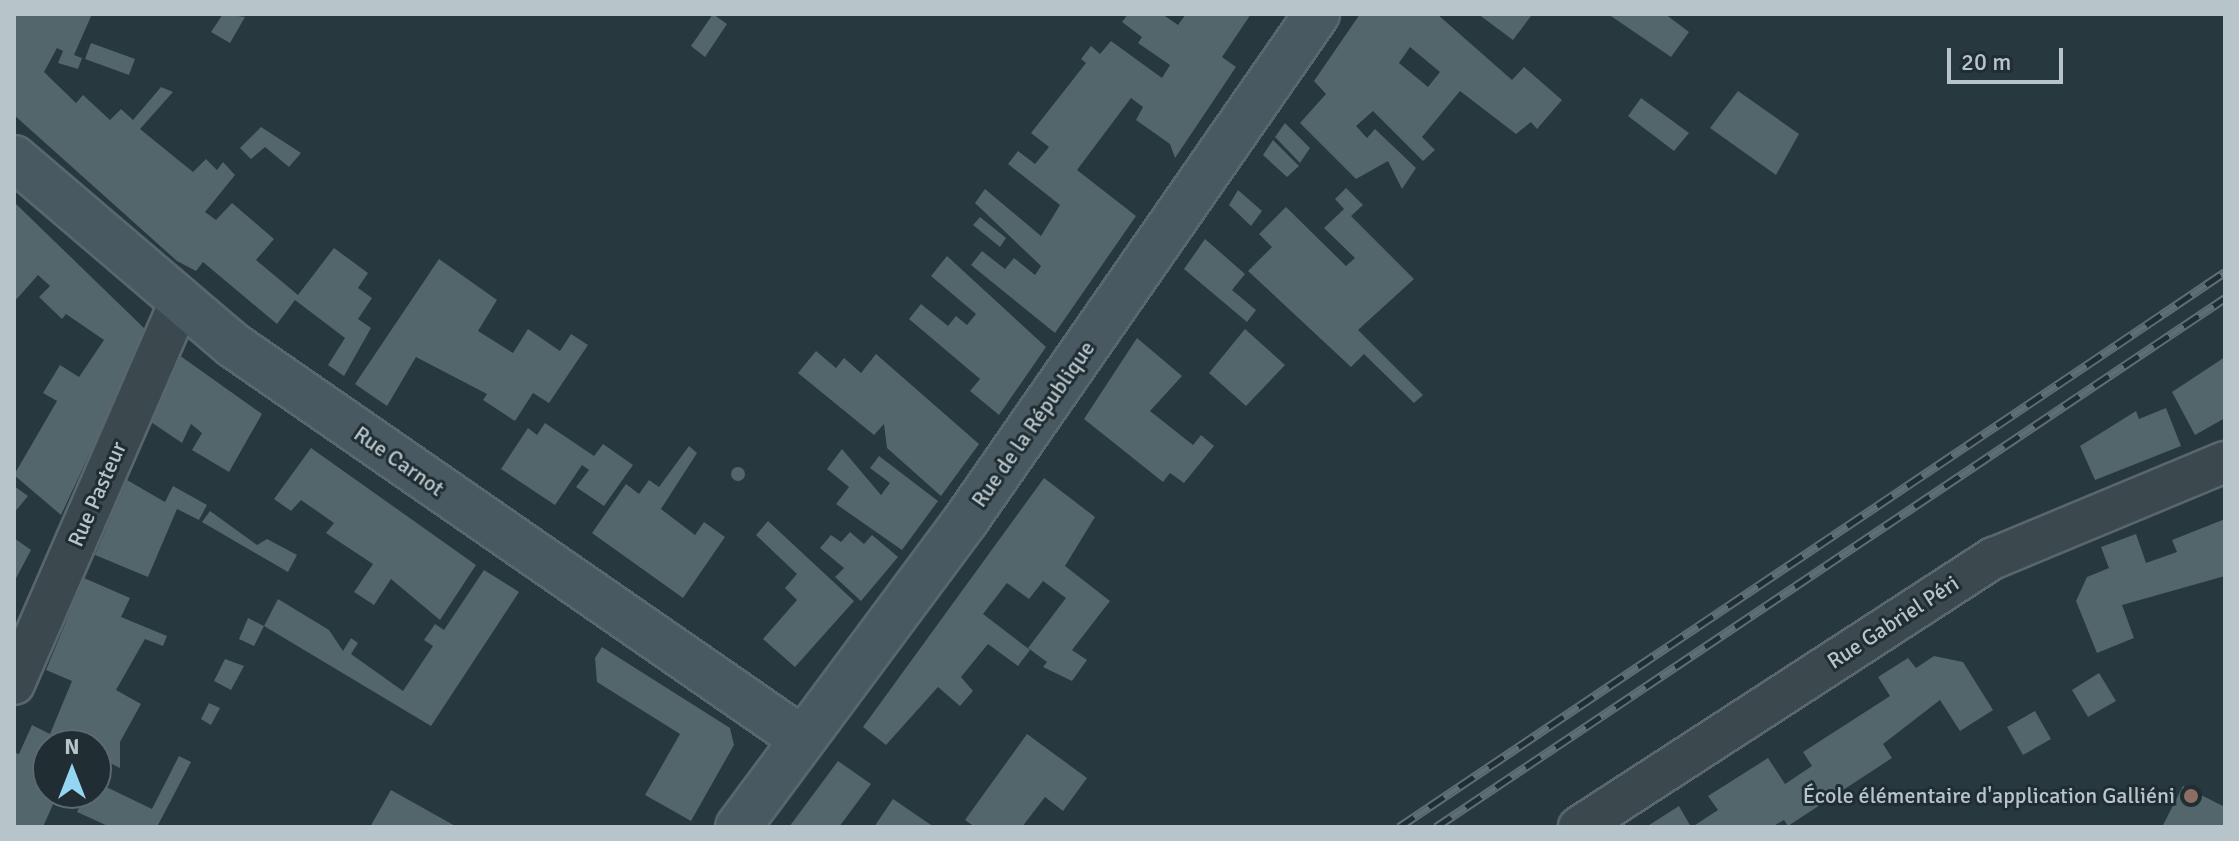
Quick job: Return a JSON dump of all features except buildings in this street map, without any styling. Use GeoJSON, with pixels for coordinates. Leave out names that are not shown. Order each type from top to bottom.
{"type":"FeatureCollection","features":[{"type":"Feature","properties":{"kind":"main road","name":"Rue de la République"},"geometry":{"type":"LineString","coordinates":[[738,827],[1032,426],[1317,14]]}},
{"type":"Feature","properties":{"kind":"main road","name":"Rue Carnot"},"geometry":{"type":"LineString","coordinates":[[14,158],[179,304],[802,739]]}},
{"type":"Feature","properties":{"kind":"street","name":"Rue Pasteur"},"geometry":{"type":"LineString","coordinates":[[14,684],[179,304]]}},
{"type":"Feature","properties":{"kind":"street","name":"Rue Gabriel Péri"},"geometry":{"type":"LineString","coordinates":[[1582,826],[1994,558],[2225,462]]}},
{"type":"Feature","properties":{"kind":"railway"},"geometry":{"type":"LineString","coordinates":[[1399,827],[2225,272]]}},
{"type":"Feature","properties":{"kind":"railway"},"geometry":{"type":"LineString","coordinates":[[1436,827],[2225,298]]}},
{"type":"Feature","properties":{"kind":"place","name":"École élémentaire d'application Galliéni"},"geometry":{"type":"Point","coordinates":[2191,796]}}]}
